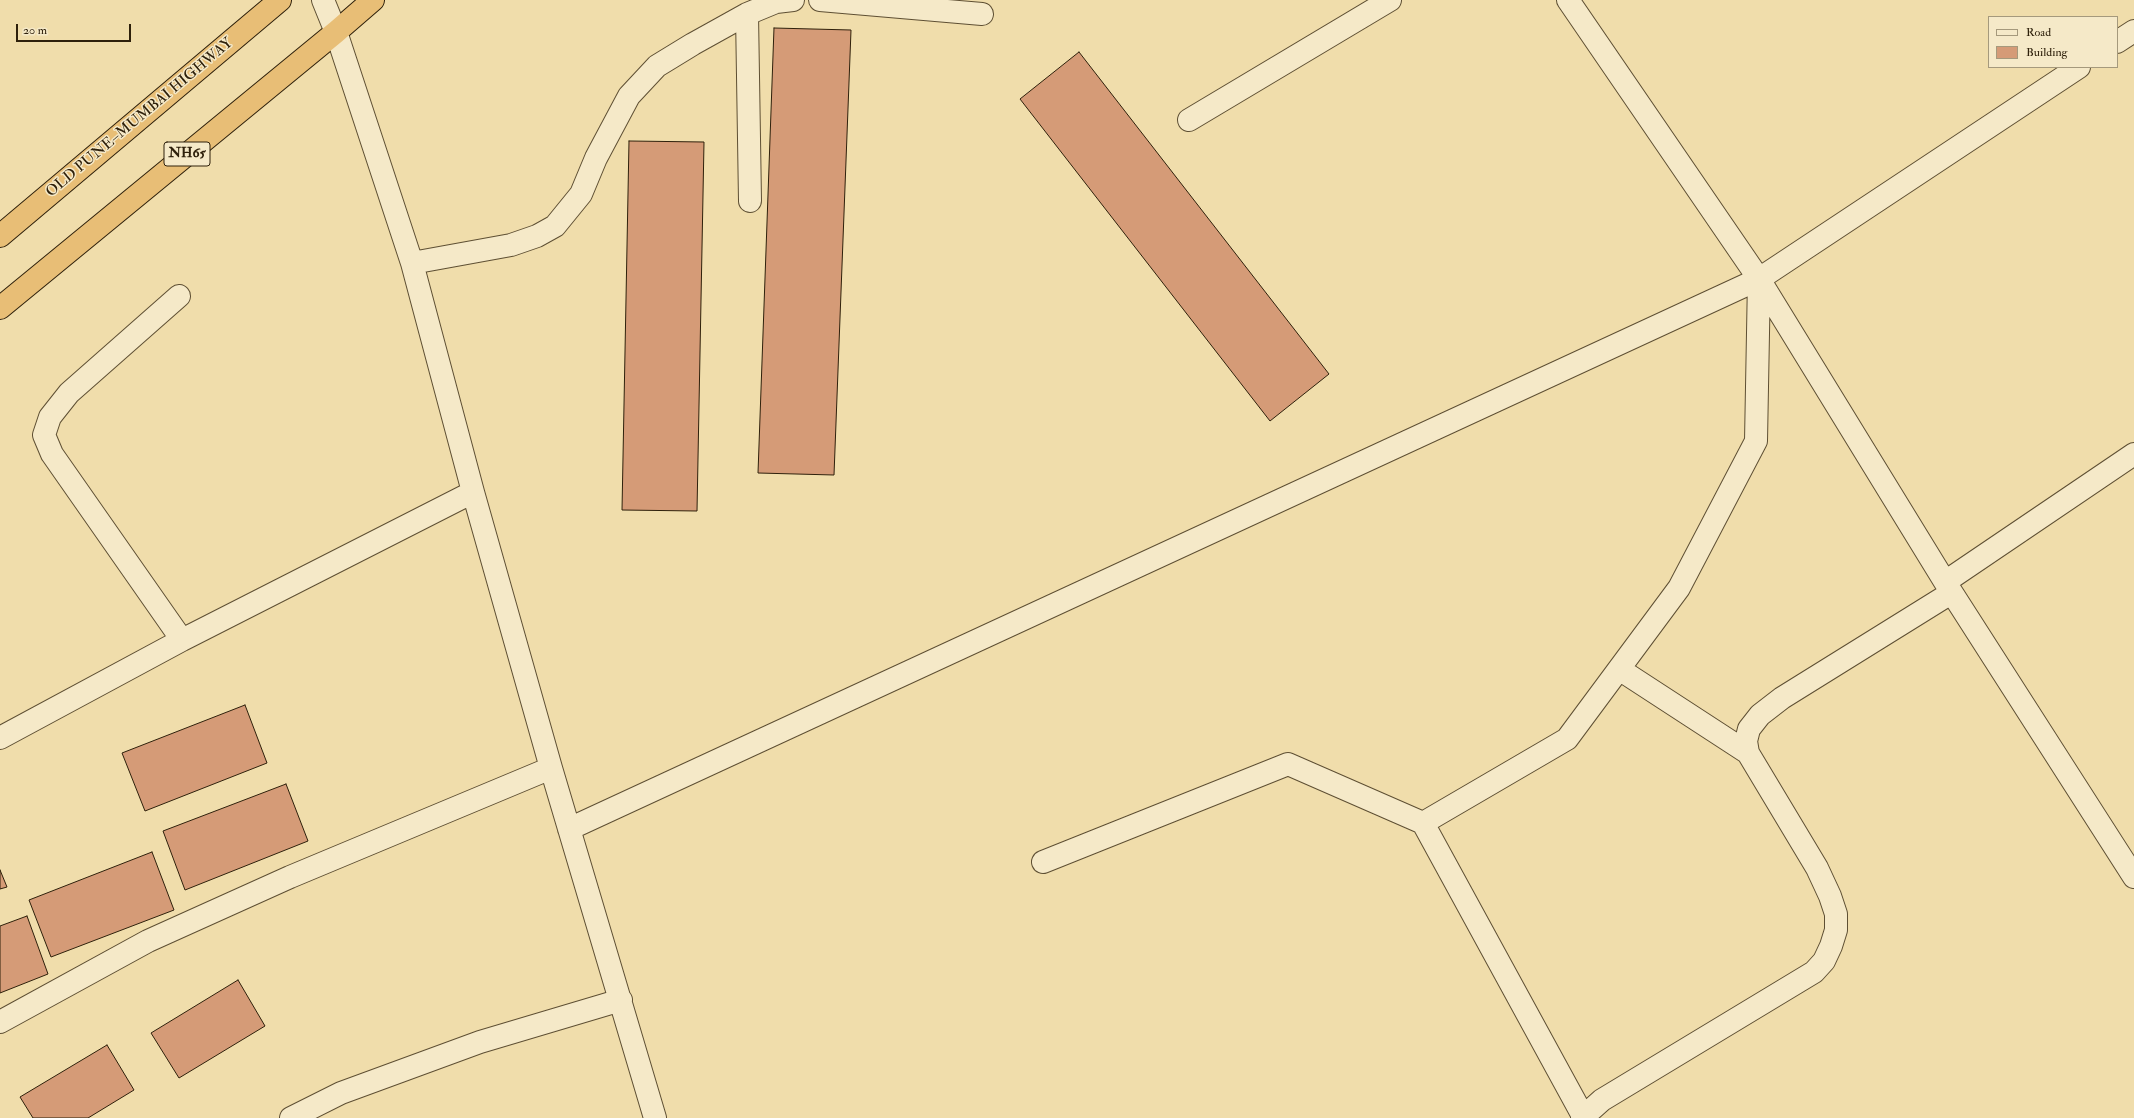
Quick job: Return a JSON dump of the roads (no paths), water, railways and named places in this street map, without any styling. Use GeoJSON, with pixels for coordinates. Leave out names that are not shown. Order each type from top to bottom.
{"type":"FeatureCollection","features":[{"type":"Feature","properties":{"kind":"highway","name":"OLD PUNE–MUMBAI HIGHWAY"},"geometry":{"type":"LineString","coordinates":[[0,236],[280,0]]}},
{"type":"Feature","properties":{"kind":"highway","name":"NH65"},"geometry":{"type":"LineString","coordinates":[[0,308],[373,0]]}},
{"type":"Feature","properties":{"kind":"street"},"geometry":{"type":"LineString","coordinates":[[323,0],[336,32],[412,263],[551,768],[622,1000],[655,1118]]}},
{"type":"Feature","properties":{"kind":"street"},"geometry":{"type":"LineString","coordinates":[[412,263],[511,245],[536,236],[555,226],[581,194],[596,158],[629,96],[657,66],[746,14],[776,2],[793,0]]}},
{"type":"Feature","properties":{"kind":"street"},"geometry":{"type":"LineString","coordinates":[[820,0],[982,14]]}},
{"type":"Feature","properties":{"kind":"street"},"geometry":{"type":"LineString","coordinates":[[1189,120],[1390,0]]}},
{"type":"Feature","properties":{"kind":"street"},"geometry":{"type":"LineString","coordinates":[[1571,1],[1760,279],[1948,588],[2134,877]]}},
{"type":"Feature","properties":{"kind":"street"},"geometry":{"type":"LineString","coordinates":[[746,14],[750,201]]}},
{"type":"Feature","properties":{"kind":"street"},"geometry":{"type":"LineString","coordinates":[[2118,41],[2134,31]]}},
{"type":"Feature","properties":{"kind":"street"},"geometry":{"type":"LineString","coordinates":[[569,829],[1760,279],[2077,68]]}},
{"type":"Feature","properties":{"kind":"street"},"geometry":{"type":"LineString","coordinates":[[1423,823],[1567,739],[1679,588],[1756,441],[1760,279]]}},
{"type":"Feature","properties":{"kind":"street"},"geometry":{"type":"LineString","coordinates":[[179,296],[69,393],[50,417],[44,435],[52,454],[182,640]]}},
{"type":"Feature","properties":{"kind":"street"},"geometry":{"type":"LineString","coordinates":[[1043,862],[1288,764],[1423,823],[1582,1117],[1602,1100],[1814,972],[1824,960],[1831,946],[1836,930],[1836,914],[1830,896],[1817,868],[1748,753],[1746,741],[1749,729],[1760,715],[1771,706],[1948,588],[2134,454]]}},
{"type":"Feature","properties":{"kind":"street"},"geometry":{"type":"LineString","coordinates":[[0,738],[182,640],[474,492]]}},
{"type":"Feature","properties":{"kind":"street"},"geometry":{"type":"LineString","coordinates":[[1619,669],[1748,753]]}},
{"type":"Feature","properties":{"kind":"street"},"geometry":{"type":"LineString","coordinates":[[0,1022],[148,941],[290,877],[551,768]]}},
{"type":"Feature","properties":{"kind":"street"},"geometry":{"type":"LineString","coordinates":[[291,1118],[341,1093],[480,1042],[622,1000]]}}]}
